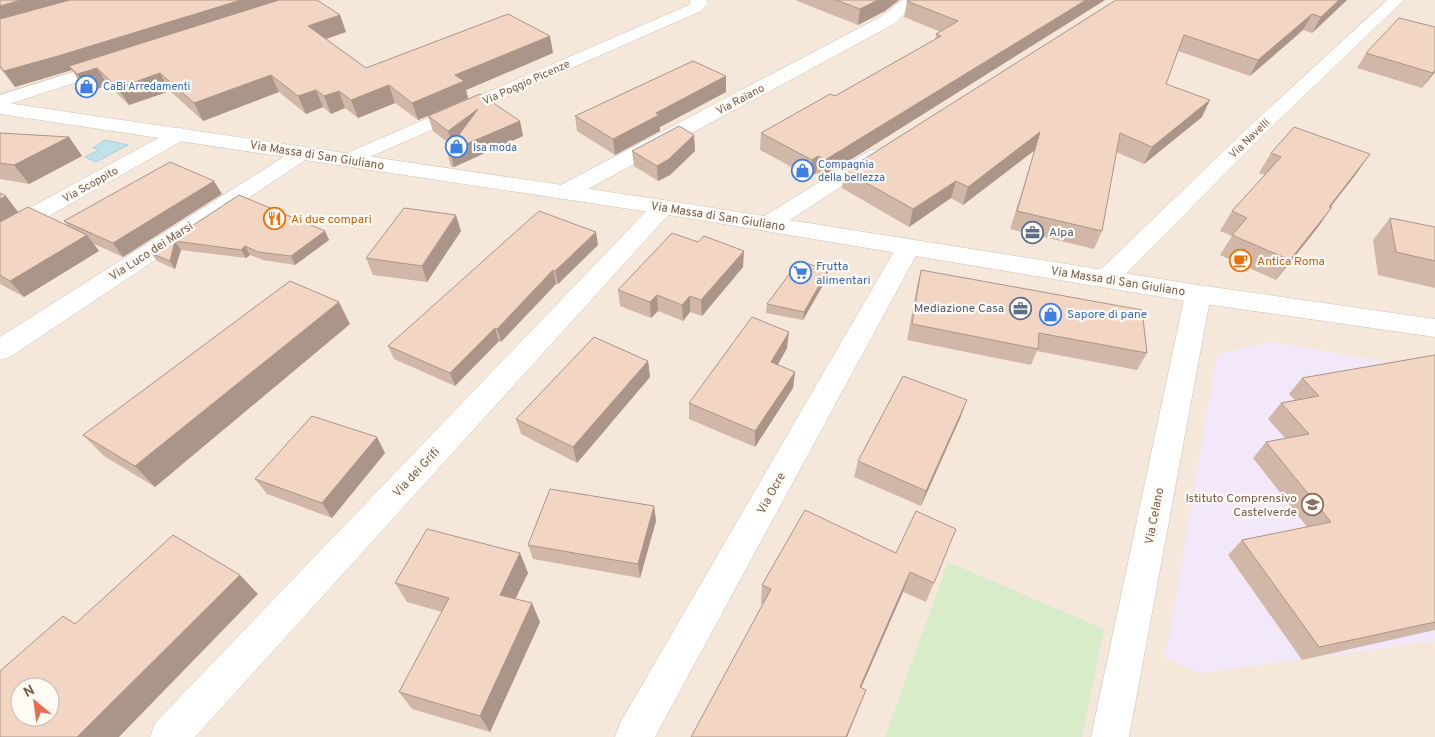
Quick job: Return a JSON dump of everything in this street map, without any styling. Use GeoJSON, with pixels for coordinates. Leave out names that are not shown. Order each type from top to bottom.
{"type":"FeatureCollection","features":[{"type":"Feature","properties":{"kind":"street","name":"Via Poggio Picenze"},"geometry":{"type":"LineString","coordinates":[[347,160],[695,8],[700,4],[698,0]]}},
{"type":"Feature","properties":{"kind":"street","name":"Via Raiano"},"geometry":{"type":"LineString","coordinates":[[565,192],[888,20],[912,0]]}},
{"type":"Feature","properties":{"kind":"street","name":"Via Navelli"},"geometry":{"type":"LineString","coordinates":[[1106,279],[1260,127],[1396,0]]}},
{"type":"Feature","properties":{"kind":"street"},"geometry":{"type":"LineString","coordinates":[[1,107],[130,59]]}},
{"type":"Feature","properties":{"kind":"street","name":"Via Massa di San Giuliano"},"geometry":{"type":"LineString","coordinates":[[1,107],[663,207],[1198,294],[1435,328]]}},
{"type":"Feature","properties":{"kind":"street","name":"Via Scoppito"},"geometry":{"type":"LineString","coordinates":[[0,234],[180,134]]}},
{"type":"Feature","properties":{"kind":"street"},"geometry":{"type":"LineString","coordinates":[[768,224],[888,148]]}},
{"type":"Feature","properties":{"kind":"street","name":"Via Luco dei Marsi"},"geometry":{"type":"LineString","coordinates":[[0,350],[303,153]]}},
{"type":"Feature","properties":{"kind":"street","name":"Via dei Grifi"},"geometry":{"type":"LineString","coordinates":[[168,737],[663,207]]}},
{"type":"Feature","properties":{"kind":"street","name":"Via Ocre"},"geometry":{"type":"LineString","coordinates":[[634,737],[908,248]]}},
{"type":"Feature","properties":{"kind":"street","name":"Via Celano"},"geometry":{"type":"LineString","coordinates":[[1110,737],[1198,294]]}},
{"type":"Feature","properties":{"kind":"shaded area"},"geometry":{"type":"Polygon","coordinates":[[[0,0],[1435,0],[1435,737],[0,737],[0,0]]]}},
{"type":"Feature","properties":{"kind":"shaded area","name":"Istituto Comprensivo Castelverde"},"geometry":{"type":"Polygon","coordinates":[[[1270,342],[1435,370],[1435,641],[1200,673],[1165,658],[1217,354],[1270,342]]]}},
{"type":"Feature","properties":{"kind":"green space"},"geometry":{"type":"Polygon","coordinates":[[[948,562],[1104,629],[1082,737],[885,737],[948,562]]]}},
{"type":"Feature","properties":{"kind":"water"},"geometry":{"type":"Polygon","coordinates":[[[105,140],[128,145],[96,162],[85,157],[99,150],[93,148],[105,140]]]}},
{"type":"Feature","properties":{"kind":"building"},"geometry":{"type":"Polygon","coordinates":[[[0,0],[21,0],[0,6],[0,0]]]}},
{"type":"Feature","properties":{"kind":"building"},"geometry":{"type":"Polygon","coordinates":[[[70,0],[241,0],[4,71],[0,66],[0,19],[70,0]]]}},
{"type":"Feature","properties":{"kind":"building"},"geometry":{"type":"Polygon","coordinates":[[[279,0],[317,0],[340,15],[308,26],[366,68],[508,14],[550,36],[455,75],[464,81],[412,103],[389,85],[351,100],[339,91],[324,96],[316,90],[298,96],[271,75],[194,103],[160,73],[118,88],[97,68],[77,74],[69,66],[279,0]]]}},
{"type":"Feature","properties":{"kind":"building"},"geometry":{"type":"Polygon","coordinates":[[[836,0],[878,0],[860,9],[836,0]]]}},
{"type":"Feature","properties":{"kind":"building"},"geometry":{"type":"Polygon","coordinates":[[[1086,0],[825,160],[818,156],[812,160],[761,133],[830,94],[835,96],[941,36],[936,34],[958,21],[907,1],[1086,0]]]}},
{"type":"Feature","properties":{"kind":"building"},"geometry":{"type":"Polygon","coordinates":[[[1116,0],[1339,0],[1321,17],[1312,14],[1258,60],[1184,35],[1166,84],[1210,100],[1152,147],[1120,133],[1102,231],[1017,211],[1040,132],[968,187],[956,181],[913,209],[845,171],[1116,0]]]}},
{"type":"Feature","properties":{"kind":"building"},"geometry":{"type":"Polygon","coordinates":[[[1399,18],[1435,27],[1435,70],[1433,73],[1366,53],[1399,18]]]}},
{"type":"Feature","properties":{"kind":"building"},"geometry":{"type":"Polygon","coordinates":[[[693,61],[726,76],[656,113],[659,115],[613,139],[575,116],[693,61]]]}},
{"type":"Feature","properties":{"kind":"building"},"geometry":{"type":"Polygon","coordinates":[[[480,94],[520,121],[447,151],[478,109],[448,131],[428,116],[480,94]]]}},
{"type":"Feature","properties":{"kind":"building"},"geometry":{"type":"Polygon","coordinates":[[[679,126],[694,135],[669,159],[657,166],[632,151],[679,126]]]}},
{"type":"Feature","properties":{"kind":"building"},"geometry":{"type":"Polygon","coordinates":[[[1294,127],[1370,154],[1329,207],[1332,207],[1290,260],[1232,235],[1247,218],[1232,211],[1281,157],[1271,153],[1294,127]]]}},
{"type":"Feature","properties":{"kind":"building"},"geometry":{"type":"Polygon","coordinates":[[[0,133],[69,137],[14,165],[0,163],[0,133]]]}},
{"type":"Feature","properties":{"kind":"building"},"geometry":{"type":"Polygon","coordinates":[[[170,162],[214,181],[113,243],[64,221],[170,162]]]}},
{"type":"Feature","properties":{"kind":"building"},"geometry":{"type":"Polygon","coordinates":[[[0,193],[6,196],[0,199],[0,193]]]}},
{"type":"Feature","properties":{"kind":"building"},"geometry":{"type":"Polygon","coordinates":[[[239,195],[325,231],[291,256],[258,252],[245,246],[241,250],[175,241],[170,261],[151,253],[239,195]]]}},
{"type":"Feature","properties":{"kind":"building"},"geometry":{"type":"Polygon","coordinates":[[[28,207],[87,235],[10,281],[0,275],[0,222],[28,207]]]}},
{"type":"Feature","properties":{"kind":"building"},"geometry":{"type":"Polygon","coordinates":[[[404,208],[456,215],[422,266],[366,258],[404,208]]]}},
{"type":"Feature","properties":{"kind":"building"},"geometry":{"type":"Polygon","coordinates":[[[539,211],[596,232],[555,271],[553,270],[497,329],[495,328],[450,373],[388,346],[539,211]]]}},
{"type":"Feature","properties":{"kind":"building"},"geometry":{"type":"Polygon","coordinates":[[[1390,218],[1435,227],[1435,261],[1396,252],[1390,218]]]}},
{"type":"Feature","properties":{"kind":"building"},"geometry":{"type":"Polygon","coordinates":[[[672,233],[698,242],[704,236],[744,251],[701,300],[690,296],[682,305],[657,295],[650,302],[618,290],[672,233]]]}},
{"type":"Feature","properties":{"kind":"building"},"geometry":{"type":"Polygon","coordinates":[[[799,261],[828,270],[804,312],[767,304],[799,261]]]}},
{"type":"Feature","properties":{"kind":"building"},"geometry":{"type":"Polygon","coordinates":[[[921,270],[1142,310],[1147,353],[1039,333],[1038,349],[912,324],[921,270]]]}},
{"type":"Feature","properties":{"kind":"building"},"geometry":{"type":"Polygon","coordinates":[[[290,281],[339,302],[135,466],[83,435],[290,281]]]}},
{"type":"Feature","properties":{"kind":"building"},"geometry":{"type":"Polygon","coordinates":[[[752,317],[789,332],[771,362],[795,372],[755,431],[689,403],[752,317]]]}},
{"type":"Feature","properties":{"kind":"building"},"geometry":{"type":"Polygon","coordinates":[[[594,337],[648,361],[573,447],[516,419],[594,337]]]}},
{"type":"Feature","properties":{"kind":"building"},"geometry":{"type":"Polygon","coordinates":[[[1435,355],[1435,622],[1319,647],[1242,540],[1331,522],[1266,442],[1309,434],[1281,403],[1319,396],[1302,378],[1435,355]]]}},
{"type":"Feature","properties":{"kind":"building"},"geometry":{"type":"Polygon","coordinates":[[[903,376],[967,400],[926,491],[858,461],[903,376]]]}},
{"type":"Feature","properties":{"kind":"building"},"geometry":{"type":"Polygon","coordinates":[[[312,416],[377,437],[322,503],[255,479],[312,416]]]}},
{"type":"Feature","properties":{"kind":"building"},"geometry":{"type":"Polygon","coordinates":[[[550,489],[654,506],[638,564],[528,545],[550,489]]]}},
{"type":"Feature","properties":{"kind":"building"},"geometry":{"type":"Polygon","coordinates":[[[805,510],[896,553],[916,511],[956,529],[934,583],[910,572],[860,687],[866,690],[846,737],[691,737],[771,589],[762,585],[805,510]]]}},
{"type":"Feature","properties":{"kind":"building"},"geometry":{"type":"Polygon","coordinates":[[[427,529],[520,553],[500,595],[532,603],[480,716],[399,692],[449,598],[395,583],[427,529]]]}},
{"type":"Feature","properties":{"kind":"building"},"geometry":{"type":"Polygon","coordinates":[[[173,535],[240,575],[77,737],[0,737],[0,671],[63,616],[75,624],[173,535]]]}},
{"type":"Feature","properties":{"kind":"place","name":"CaBi Arredamenti"},"geometry":{"type":"Point","coordinates":[87,86]}},
{"type":"Feature","properties":{"kind":"place","name":"Isa moda"},"geometry":{"type":"Point","coordinates":[457,147]}},
{"type":"Feature","properties":{"kind":"place","name":"Compagnia della bellezza"},"geometry":{"type":"Point","coordinates":[802,170]}},
{"type":"Feature","properties":{"kind":"place","name":"Ai due compari"},"geometry":{"type":"Point","coordinates":[275,219]}},
{"type":"Feature","properties":{"kind":"place","name":"Alpa"},"geometry":{"type":"Point","coordinates":[1033,232]}},
{"type":"Feature","properties":{"kind":"place","name":"Antica Roma"},"geometry":{"type":"Point","coordinates":[1241,261]}},
{"type":"Feature","properties":{"kind":"place","name":"Frutta alimentari"},"geometry":{"type":"Point","coordinates":[800,273]}},
{"type":"Feature","properties":{"kind":"place","name":"Mediazione Casa"},"geometry":{"type":"Point","coordinates":[1020,308]}},
{"type":"Feature","properties":{"kind":"place","name":"Sapore di pane"},"geometry":{"type":"Point","coordinates":[1051,314]}},
{"type":"Feature","properties":{"kind":"place","name":"Istituto Comprensivo Castelverde"},"geometry":{"type":"Point","coordinates":[1313,505]}}]}
